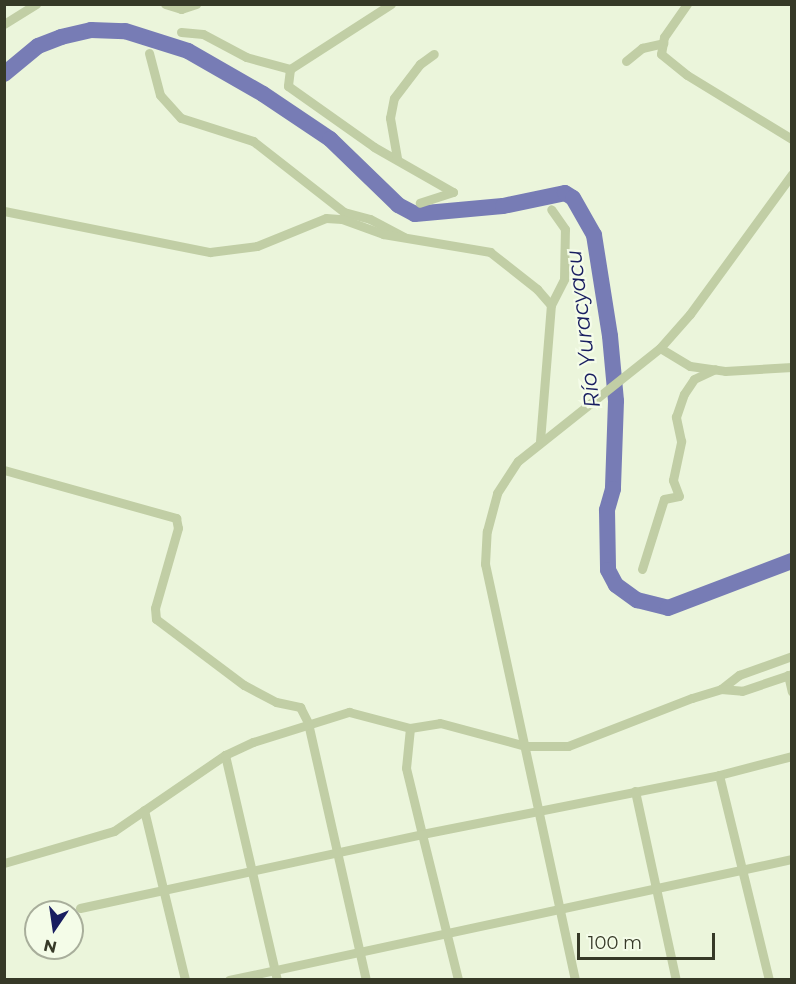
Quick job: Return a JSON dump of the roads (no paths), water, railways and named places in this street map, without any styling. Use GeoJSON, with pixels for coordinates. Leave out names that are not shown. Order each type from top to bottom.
{"type":"FeatureCollection","features":[{"type":"Feature","properties":{"kind":"street"},"geometry":{"type":"LineString","coordinates":[[4,24],[36,4]]}},
{"type":"Feature","properties":{"kind":"street"},"geometry":{"type":"LineString","coordinates":[[165,4],[180,9],[196,4]]}},
{"type":"Feature","properties":{"kind":"street"},"geometry":{"type":"LineString","coordinates":[[181,32],[202,34],[246,57],[290,69],[391,4]]}},
{"type":"Feature","properties":{"kind":"street"},"geometry":{"type":"LineString","coordinates":[[685,5],[663,43],[661,54],[687,75],[792,139]]}},
{"type":"Feature","properties":{"kind":"street"},"geometry":{"type":"LineString","coordinates":[[626,61],[642,48],[663,43]]}},
{"type":"Feature","properties":{"kind":"street"},"geometry":{"type":"LineString","coordinates":[[149,53],[160,95],[181,118],[253,141],[344,212],[370,219],[401,233],[405,239]]}},
{"type":"Feature","properties":{"kind":"street"},"geometry":{"type":"LineString","coordinates":[[397,158],[390,118],[394,98],[420,64],[434,54]]}},
{"type":"Feature","properties":{"kind":"street"},"geometry":{"type":"LineString","coordinates":[[290,69],[288,86],[374,147],[397,158],[425,180],[453,192],[420,203]]}},
{"type":"Feature","properties":{"kind":"street"},"geometry":{"type":"LineString","coordinates":[[575,980],[485,564],[487,531],[497,493],[518,461],[540,441],[591,399],[660,348],[697,305],[792,174]]}},
{"type":"Feature","properties":{"kind":"street"},"geometry":{"type":"LineString","coordinates":[[540,441],[551,306],[564,279],[565,229],[551,209]]}},
{"type":"Feature","properties":{"kind":"street"},"geometry":{"type":"LineString","coordinates":[[4,211],[210,252],[256,246],[326,218],[342,219],[405,239],[490,252],[537,288],[551,306]]}},
{"type":"Feature","properties":{"kind":"street"},"geometry":{"type":"LineString","coordinates":[[660,348],[690,366],[716,369],[792,367]]}},
{"type":"Feature","properties":{"kind":"street"},"geometry":{"type":"LineString","coordinates":[[642,569],[664,499],[679,496],[673,480],[681,441],[676,417],[684,394],[694,379],[716,369]]}},
{"type":"Feature","properties":{"kind":"street"},"geometry":{"type":"LineString","coordinates":[[4,470],[173,514],[178,528],[155,608],[156,619],[244,686],[276,702],[300,707],[308,723],[366,980]]}},
{"type":"Feature","properties":{"kind":"street"},"geometry":{"type":"LineString","coordinates":[[4,863],[114,831],[225,755],[308,723],[361,712],[410,728],[440,723],[526,746],[568,746],[721,689],[739,675],[792,656]]}},
{"type":"Feature","properties":{"kind":"street"},"geometry":{"type":"LineString","coordinates":[[721,689],[742,691],[790,674],[792,692]]}},
{"type":"Feature","properties":{"kind":"street"},"geometry":{"type":"LineString","coordinates":[[410,728],[406,768],[449,932],[458,980]]}},
{"type":"Feature","properties":{"kind":"street"},"geometry":{"type":"LineString","coordinates":[[225,755],[276,975]]}},
{"type":"Feature","properties":{"kind":"street"},"geometry":{"type":"LineString","coordinates":[[84,907],[161,893],[338,851],[719,775],[792,756]]}},
{"type":"Feature","properties":{"kind":"street"},"geometry":{"type":"LineString","coordinates":[[719,775],[740,871],[769,980]]}},
{"type":"Feature","properties":{"kind":"street"},"geometry":{"type":"LineString","coordinates":[[635,791],[676,980]]}},
{"type":"Feature","properties":{"kind":"street"},"geometry":{"type":"LineString","coordinates":[[144,810],[161,893],[185,980]]}},
{"type":"Feature","properties":{"kind":"street"},"geometry":{"type":"LineString","coordinates":[[229,980],[276,975],[361,952],[449,932],[792,859]]}},
{"type":"Feature","properties":{"kind":"waterway","name":"Río Yuracyacu"},"geometry":{"type":"LineString","coordinates":[[4,74],[38,46],[61,37],[91,30],[125,31],[188,51],[263,94],[330,139],[398,205],[415,214],[503,206],[565,193],[573,198],[594,235],[610,336],[616,401],[613,489],[607,510],[608,570],[616,585],[637,600],[668,608],[792,561]]}}]}
